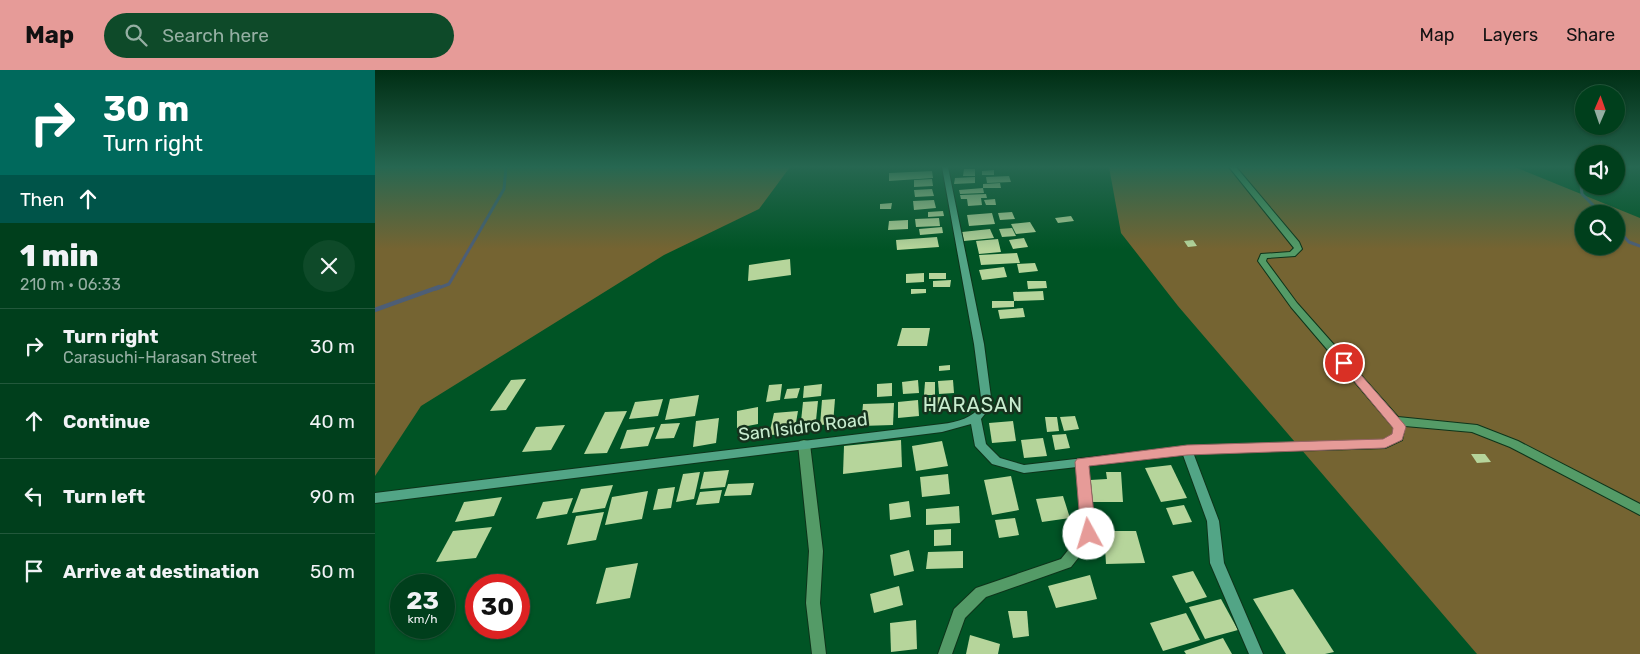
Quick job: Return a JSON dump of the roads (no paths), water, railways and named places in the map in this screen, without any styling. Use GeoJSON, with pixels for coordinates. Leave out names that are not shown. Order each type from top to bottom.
{"type":"FeatureCollection","features":[{"type":"Feature","properties":{"kind":"street"},"geometry":{"type":"LineString","coordinates":[[950,194],[980,352],[987,405],[983,414],[976,419],[981,446],[996,461],[1025,469],[1187,450],[1385,444],[1398,437],[1399,427],[1294,305],[1262,261],[1264,256],[1292,254],[1297,249],[1296,244],[1255,194]]}},
{"type":"Feature","properties":{"kind":"street","name":"San Isidro Road"},"geometry":{"type":"LineString","coordinates":[[375,498],[927,429],[960,424],[976,419]]}},
{"type":"Feature","properties":{"kind":"street"},"geometry":{"type":"LineString","coordinates":[[1394,421],[1473,428],[1514,444],[1640,510]]}},
{"type":"Feature","properties":{"kind":"street"},"geometry":{"type":"LineString","coordinates":[[804,444],[816,552],[813,603],[819,654]]}},
{"type":"Feature","properties":{"kind":"street"},"geometry":{"type":"LineString","coordinates":[[1187,450],[1213,521],[1217,563],[1257,654]]}},
{"type":"Feature","properties":{"kind":"street"},"geometry":{"type":"LineString","coordinates":[[945,654],[959,614],[981,592],[1066,563],[1089,534],[1081,462]]}},
{"type":"Feature","properties":{"kind":"waterway"},"geometry":{"type":"LineString","coordinates":[[436,289],[449,284],[501,194]]}},
{"type":"Feature","properties":{"kind":"waterway"},"geometry":{"type":"LineString","coordinates":[[1583,195],[1593,205]]}},
{"type":"Feature","properties":{"kind":"waterway"},"geometry":{"type":"LineString","coordinates":[[1625,238],[1629,242],[1640,246]]}},
{"type":"Feature","properties":{"kind":"waterway"},"geometry":{"type":"LineString","coordinates":[[375,310],[439,287]]}},
{"type":"Feature","properties":{"kind":"district","name":"HARASAN"},"geometry":{"type":"Point","coordinates":[973,405]}}]}
